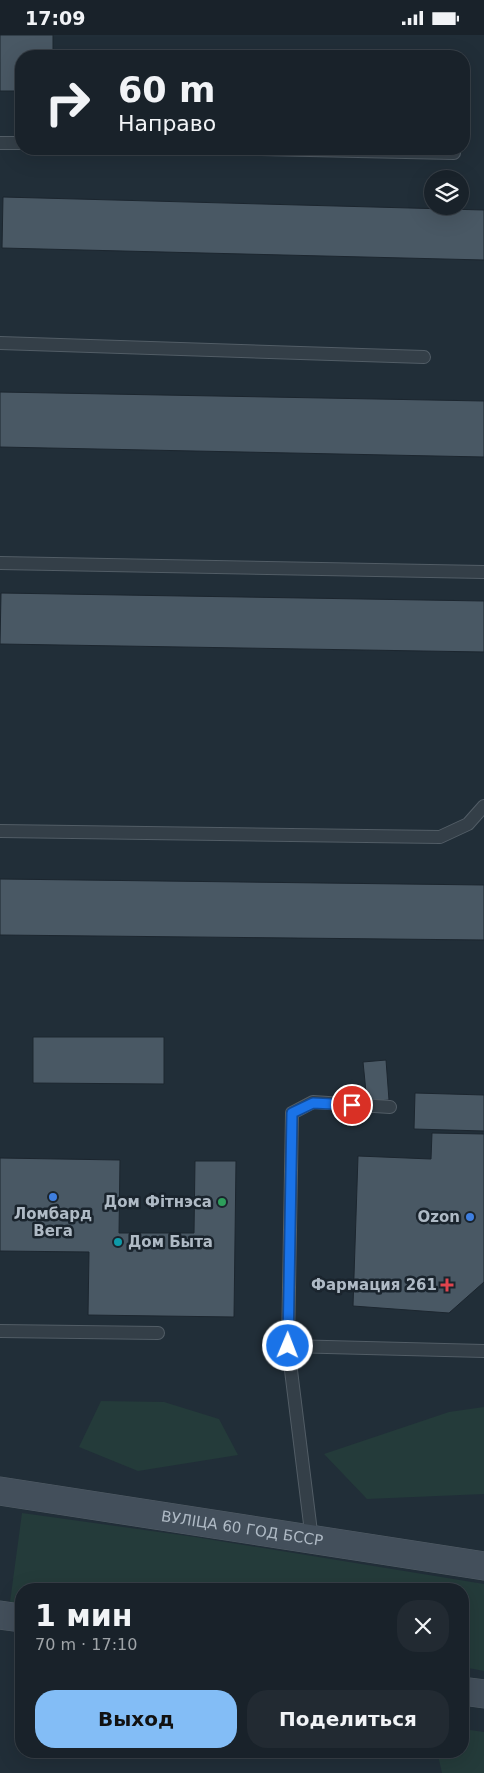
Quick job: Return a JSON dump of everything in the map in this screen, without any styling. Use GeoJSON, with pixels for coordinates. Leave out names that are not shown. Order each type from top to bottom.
{"type":"FeatureCollection","features":[{"type":"Feature","properties":{"kind":"main road","name":"ВУЛІЦА 60 ГОД БССР"},"geometry":{"type":"LineString","coordinates":[[0,1491],[484,1566]]}},
{"type":"Feature","properties":{"kind":"main road"},"geometry":{"type":"LineString","coordinates":[[0,1615],[15,1617]]}},
{"type":"Feature","properties":{"kind":"main road"},"geometry":{"type":"LineString","coordinates":[[469,1692],[484,1694]]}},
{"type":"Feature","properties":{"kind":"lane"},"geometry":{"type":"LineString","coordinates":[[0,143],[15,143]]}},
{"type":"Feature","properties":{"kind":"lane"},"geometry":{"type":"LineString","coordinates":[[0,343],[424,357]]}},
{"type":"Feature","properties":{"kind":"lane"},"geometry":{"type":"LineString","coordinates":[[0,563],[484,572]]}},
{"type":"Feature","properties":{"kind":"lane"},"geometry":{"type":"LineString","coordinates":[[0,831],[440,837],[468,824],[484,806]]}},
{"type":"Feature","properties":{"kind":"lane"},"geometry":{"type":"LineString","coordinates":[[312,1540],[288,1346],[292,1113],[313,1103],[390,1107]]}},
{"type":"Feature","properties":{"kind":"lane"},"geometry":{"type":"LineString","coordinates":[[0,1331],[158,1333]]}},
{"type":"Feature","properties":{"kind":"lane"},"geometry":{"type":"LineString","coordinates":[[288,1346],[484,1351]]}},
{"type":"Feature","properties":{"kind":"green space"},"geometry":{"type":"Polygon","coordinates":[[[101,1401],[164,1402],[219,1419],[238,1455],[138,1471],[79,1447],[101,1401]]]}},
{"type":"Feature","properties":{"kind":"green space"},"geometry":{"type":"Polygon","coordinates":[[[484,1407],[484,1494],[367,1499],[324,1454],[449,1412],[484,1407]]]}},
{"type":"Feature","properties":{"kind":"green space"},"geometry":{"type":"Polygon","coordinates":[[[22,1513],[195,1537],[484,1584],[484,1671],[469,1668],[469,1583],[15,1583],[15,1602],[10,1602],[22,1513]]]}},
{"type":"Feature","properties":{"kind":"green space"},"geometry":{"type":"Polygon","coordinates":[[[469,1730],[484,1732],[484,1773],[442,1773],[439,1758],[469,1758],[469,1730]]]}},
{"type":"Feature","properties":{"kind":"building"},"geometry":{"type":"Polygon","coordinates":[[[0,35],[53,35],[53,50],[15,50],[15,91],[0,91],[0,35]]]}},
{"type":"Feature","properties":{"kind":"building"},"geometry":{"type":"Polygon","coordinates":[[[3,197],[424,208],[424,215],[469,215],[469,210],[484,210],[484,260],[2,248],[3,197]]]}},
{"type":"Feature","properties":{"kind":"building"},"geometry":{"type":"Polygon","coordinates":[[[0,392],[484,401],[484,457],[0,447],[0,392]]]}},
{"type":"Feature","properties":{"kind":"building"},"geometry":{"type":"Polygon","coordinates":[[[1,593],[484,601],[484,652],[0,644],[1,593]]]}},
{"type":"Feature","properties":{"kind":"building"},"geometry":{"type":"Polygon","coordinates":[[[0,879],[484,885],[484,940],[0,935],[0,879]]]}},
{"type":"Feature","properties":{"kind":"building"},"geometry":{"type":"Polygon","coordinates":[[[33,1037],[164,1037],[164,1084],[33,1083],[33,1037]]]}},
{"type":"Feature","properties":{"kind":"building"},"geometry":{"type":"Polygon","coordinates":[[[386,1060],[389,1100],[367,1102],[363,1062],[386,1060]]]}},
{"type":"Feature","properties":{"kind":"building"},"geometry":{"type":"Polygon","coordinates":[[[415,1093],[484,1095],[484,1131],[414,1129],[415,1093]]]}},
{"type":"Feature","properties":{"kind":"building"},"geometry":{"type":"Polygon","coordinates":[[[432,1133],[484,1134],[484,1282],[449,1313],[353,1306],[358,1156],[431,1159],[432,1133]]]}},
{"type":"Feature","properties":{"kind":"building","name":"Дом Быта"},"geometry":{"type":"Polygon","coordinates":[[[0,1158],[120,1160],[119,1233],[194,1233],[195,1161],[236,1161],[234,1317],[88,1315],[89,1252],[0,1251],[0,1158]]]}},
{"type":"Feature","properties":{"kind":"place","name":"Ломбард Вега"},"geometry":{"type":"Point","coordinates":[53,1197]}},
{"type":"Feature","properties":{"kind":"place","name":"Дом Фітнэса"},"geometry":{"type":"Point","coordinates":[222,1202]}},
{"type":"Feature","properties":{"kind":"place","name":"Ozon"},"geometry":{"type":"Point","coordinates":[470,1217]}},
{"type":"Feature","properties":{"kind":"place","name":"Дом Быта"},"geometry":{"type":"Point","coordinates":[118,1242]}},
{"type":"Feature","properties":{"kind":"place","name":"Фармация 261"},"geometry":{"type":"Point","coordinates":[447,1285]}},
{"type":"Feature","properties":{"kind":"route"},"geometry":{"type":"LineString","coordinates":[[288,1346],[292,1113],[313,1103],[352,1105]]}}]}
